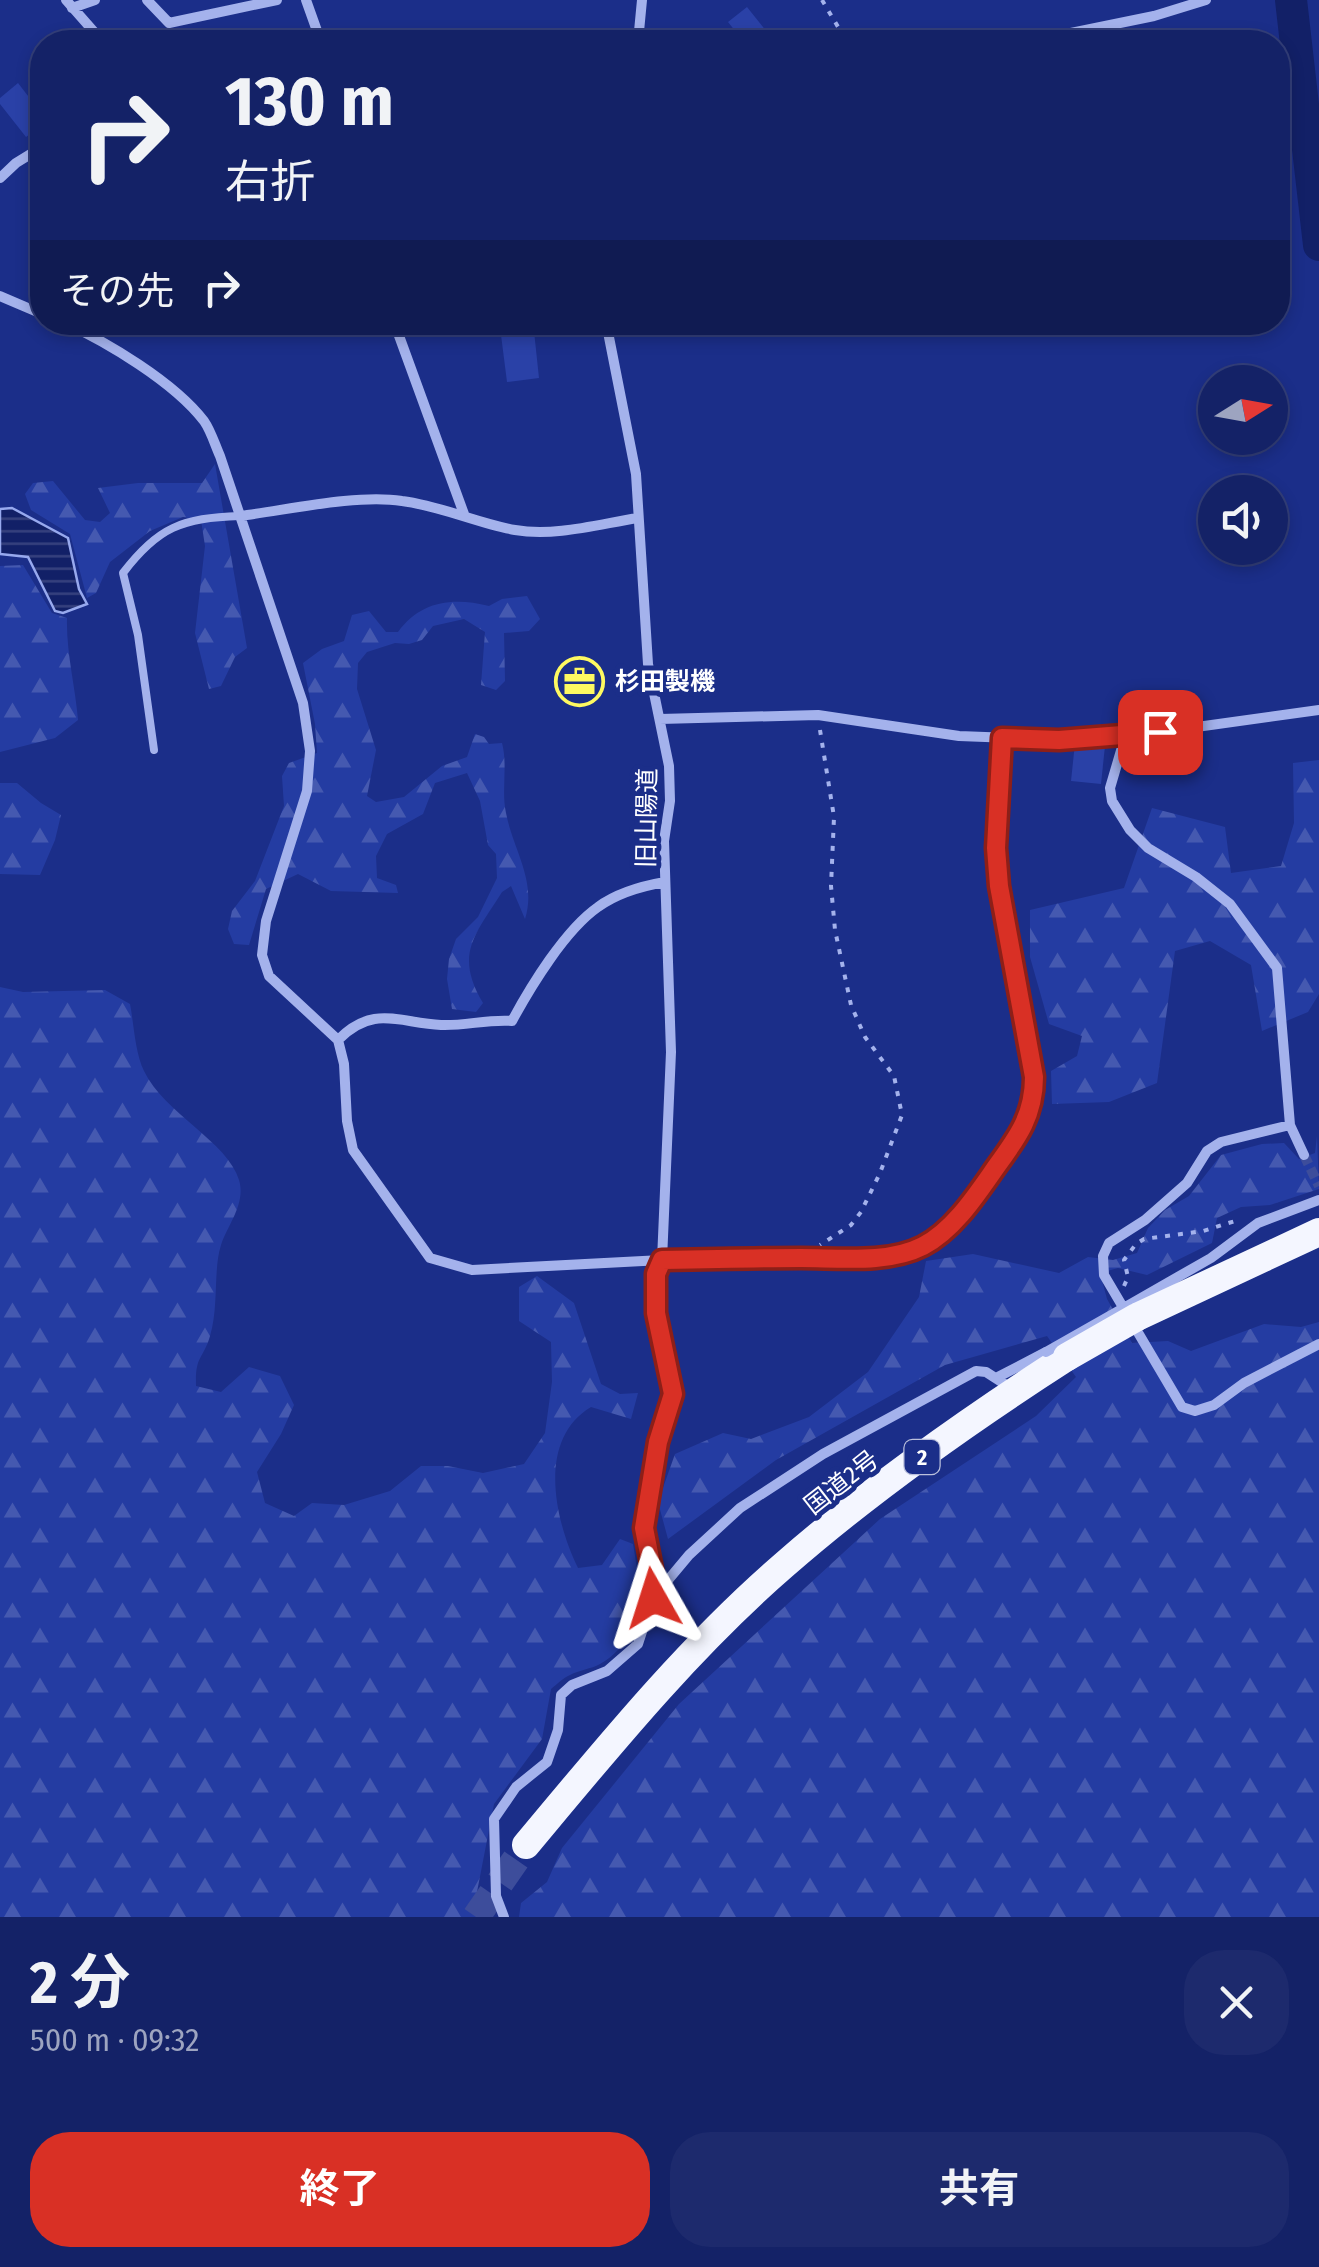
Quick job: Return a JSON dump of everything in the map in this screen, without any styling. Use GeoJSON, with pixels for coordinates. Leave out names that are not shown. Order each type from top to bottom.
{"type":"FeatureCollection","features":[{"type":"Feature","properties":{"kind":"highway","name":"国道2号"},"geometry":{"type":"LineString","coordinates":[[526,1845],[633,1717],[782,1566],[1006,1384],[1127,1307],[1319,1232]]}},
{"type":"Feature","properties":{"kind":"street"},"geometry":{"type":"LineString","coordinates":[[69,4],[95,0]]}},
{"type":"Feature","properties":{"kind":"street"},"geometry":{"type":"LineString","coordinates":[[147,0],[169,23],[277,0]]}},
{"type":"Feature","properties":{"kind":"street"},"geometry":{"type":"LineString","coordinates":[[209,0],[214,12]]}},
{"type":"Feature","properties":{"kind":"street"},"geometry":{"type":"LineString","coordinates":[[306,0],[317,30]]}},
{"type":"Feature","properties":{"kind":"street"},"geometry":{"type":"LineString","coordinates":[[639,30],[642,0]]}},
{"type":"Feature","properties":{"kind":"street"},"geometry":{"type":"LineString","coordinates":[[1086,30],[1206,0]]}},
{"type":"Feature","properties":{"kind":"street"},"geometry":{"type":"LineString","coordinates":[[69,4],[93,30]]}},
{"type":"Feature","properties":{"kind":"street"},"geometry":{"type":"LineString","coordinates":[[0,178],[30,154]]}},
{"type":"Feature","properties":{"kind":"street"},"geometry":{"type":"LineString","coordinates":[[0,296],[30,309]]}},
{"type":"Feature","properties":{"kind":"street"},"geometry":{"type":"LineString","coordinates":[[92,335],[106,341],[206,422],[303,703],[310,751],[307,791],[266,922],[262,955],[270,976],[338,1040],[353,1150],[430,1258],[472,1270],[662,1260],[854,1258],[896,1254],[922,1246],[941,1233],[970,1203],[1018,1139],[1031,1112],[1034,1077],[999,886],[996,848],[1002,738]]}},
{"type":"Feature","properties":{"kind":"street"},"geometry":{"type":"LineString","coordinates":[[399,335],[464,514]]}},
{"type":"Feature","properties":{"kind":"street","name":"旧山陽道"},"geometry":{"type":"LineString","coordinates":[[609,335],[636,474],[648,664],[669,766],[665,882],[671,1052],[656,1313],[673,1394],[658,1442],[644,1528],[653,1574],[653,1598]]}},
{"type":"Feature","properties":{"kind":"street"},"geometry":{"type":"LineString","coordinates":[[240,516],[375,499],[402,500],[514,530],[545,532],[638,518]]}},
{"type":"Feature","properties":{"kind":"street"},"geometry":{"type":"LineString","coordinates":[[660,719],[818,715],[959,736],[1059,740],[1125,736],[1319,710]]}},
{"type":"Feature","properties":{"kind":"street"},"geometry":{"type":"LineString","coordinates":[[1125,736],[1110,788],[1112,802],[1130,830],[1148,848],[1196,876],[1230,904],[1277,968],[1290,1125],[1304,1154]]}},
{"type":"Feature","properties":{"kind":"street"},"geometry":{"type":"LineString","coordinates":[[338,1040],[363,1022],[381,1017],[441,1025],[482,1020],[512,1022],[533,982],[598,906],[625,893],[665,882]]}},
{"type":"Feature","properties":{"kind":"street"},"geometry":{"type":"LineString","coordinates":[[1290,1125],[1221,1142],[1207,1151],[1179,1190],[1145,1220],[1109,1243],[1103,1256],[1104,1275],[1127,1307],[1182,1407],[1195,1411],[1214,1405],[1244,1384],[1319,1344]]}},
{"type":"Feature","properties":{"kind":"street"},"geometry":{"type":"LineString","coordinates":[[1127,1307],[1211,1258],[1258,1223],[1319,1200]]}},
{"type":"Feature","properties":{"kind":"street"},"geometry":{"type":"LineString","coordinates":[[504,1917],[496,1896],[494,1819],[516,1787],[547,1762],[558,1730],[561,1695],[572,1685],[608,1670],[638,1644],[653,1598],[689,1555],[740,1508],[823,1454],[976,1370],[1006,1384]]}},
{"type":"Feature","properties":{"kind":"lane"},"geometry":{"type":"LineString","coordinates":[[154,750],[141,650],[122,573],[155,536],[190,521],[240,516]]}},
{"type":"Feature","properties":{"kind":"path"},"geometry":{"type":"LineString","coordinates":[[822,0],[840,30]]}},
{"type":"Feature","properties":{"kind":"path"},"geometry":{"type":"LineString","coordinates":[[808,1258],[811,1251],[851,1224],[860,1212],[880,1173],[902,1114],[894,1076],[866,1037],[851,1005],[835,930],[831,886],[834,817],[818,715]]}},
{"type":"Feature","properties":{"kind":"path"},"geometry":{"type":"LineString","coordinates":[[1127,1307],[1124,1260],[1136,1244],[1144,1239],[1203,1231],[1242,1219],[1251,1218],[1258,1223]]}},
{"type":"Feature","properties":{"kind":"green space"},"geometry":{"type":"Polygon","coordinates":[[[215,464],[247,648],[235,657],[221,686],[209,689],[195,633],[205,546],[201,520],[183,517],[150,531],[110,562],[96,593],[87,598],[70,534],[31,510],[25,494],[33,483],[53,481],[85,520],[100,522],[110,513],[98,488],[138,483],[202,483],[215,464]]]}},
{"type":"Feature","properties":{"kind":"green space"},"geometry":{"type":"Polygon","coordinates":[[[23,565],[52,613],[67,618],[78,720],[55,738],[0,752],[0,566],[23,565]]]}},
{"type":"Feature","properties":{"kind":"green space"},"geometry":{"type":"Polygon","coordinates":[[[527,596],[540,619],[529,631],[504,633],[505,681],[496,690],[481,685],[485,632],[464,619],[433,626],[422,640],[367,652],[358,663],[357,689],[376,750],[367,796],[376,802],[404,797],[442,766],[467,757],[475,734],[489,744],[502,743],[506,813],[526,879],[528,905],[525,919],[511,886],[502,892],[476,933],[469,958],[470,971],[483,1003],[476,1012],[452,1009],[447,979],[456,939],[478,917],[497,878],[496,854],[488,845],[480,801],[467,773],[435,783],[423,814],[387,834],[376,856],[377,878],[396,885],[398,893],[331,891],[298,874],[266,889],[249,945],[234,944],[228,929],[232,911],[255,881],[284,806],[282,776],[289,763],[317,753],[303,663],[322,649],[344,641],[352,615],[369,611],[386,632],[398,632],[417,614],[438,604],[489,606],[502,599],[527,596]]]}},
{"type":"Feature","properties":{"kind":"green space"},"geometry":{"type":"Polygon","coordinates":[[[1319,760],[1319,994],[1308,1012],[1262,1031],[1251,965],[1210,941],[1175,951],[1157,1083],[1109,1102],[1052,1104],[1051,1071],[1077,1056],[1082,1036],[1049,1024],[1030,957],[1030,910],[1124,888],[1152,808],[1225,827],[1231,873],[1281,866],[1294,823],[1293,763],[1319,760]]]}},
{"type":"Feature","properties":{"kind":"green space"},"geometry":{"type":"Polygon","coordinates":[[[0,783],[17,783],[61,815],[40,875],[0,874],[0,783]]]}},
{"type":"Feature","properties":{"kind":"green space"},"geometry":{"type":"Polygon","coordinates":[[[0,987],[23,992],[105,990],[130,1004],[139,1056],[153,1086],[233,1166],[240,1197],[219,1255],[213,1324],[198,1363],[196,1386],[221,1392],[249,1367],[280,1376],[294,1405],[257,1472],[265,1503],[294,1516],[312,1503],[344,1505],[390,1491],[421,1466],[448,1466],[483,1473],[524,1464],[545,1433],[552,1382],[551,1342],[519,1321],[519,1287],[537,1276],[574,1303],[601,1384],[620,1394],[638,1393],[631,1419],[591,1407],[574,1421],[563,1439],[555,1482],[563,1528],[578,1568],[602,1565],[620,1539],[633,1544],[638,1595],[633,1626],[615,1653],[600,1664],[567,1676],[551,1689],[542,1739],[494,1804],[476,1897],[484,1917],[0,1917],[0,987]]]}},
{"type":"Feature","properties":{"kind":"green space"},"geometry":{"type":"Polygon","coordinates":[[[1317,1136],[1319,1189],[1270,1205],[1241,1207],[1217,1218],[1212,1243],[1147,1275],[1118,1268],[1100,1273],[1107,1299],[1132,1343],[1168,1341],[1191,1351],[1264,1324],[1301,1327],[1319,1322],[1319,1917],[519,1917],[521,1903],[547,1882],[562,1848],[679,1704],[880,1519],[1036,1416],[1076,1377],[1047,1336],[945,1365],[776,1460],[668,1539],[658,1502],[675,1454],[723,1433],[751,1439],[809,1417],[868,1372],[919,1297],[926,1261],[973,1254],[1059,1273],[1088,1257],[1113,1260],[1137,1253],[1148,1228],[1165,1210],[1189,1196],[1221,1155],[1262,1144],[1284,1143],[1299,1159],[1315,1153],[1317,1136]]]}},
{"type":"Feature","properties":{"kind":"shaded area"},"geometry":{"type":"Polygon","coordinates":[[[12,508],[68,538],[79,589],[87,604],[63,613],[55,611],[28,557],[0,554],[0,509],[12,508]]]}},
{"type":"Feature","properties":{"kind":"building"},"geometry":{"type":"Polygon","coordinates":[[[747,7],[765,30],[734,30],[728,22],[747,7]]]}},
{"type":"Feature","properties":{"kind":"building"},"geometry":{"type":"Polygon","coordinates":[[[18,83],[30,98],[30,134],[26,137],[0,104],[0,98],[18,83]]]}},
{"type":"Feature","properties":{"kind":"building"},"geometry":{"type":"Polygon","coordinates":[[[501,335],[534,335],[539,378],[507,382],[501,335]]]}},
{"type":"Feature","properties":{"kind":"building","name":"杉田製機"},"geometry":{"type":"Polygon","coordinates":[[[593,660],[604,683],[595,687],[598,693],[578,702],[573,693],[565,698],[556,678],[593,660]]]}},
{"type":"Feature","properties":{"kind":"building"},"geometry":{"type":"Polygon","coordinates":[[[1075,743],[1105,746],[1101,784],[1071,781],[1075,743]]]}},
{"type":"Feature","properties":{"kind":"waterway"},"geometry":{"type":"LineString","coordinates":[[1291,0],[1319,245]]}},
{"type":"Feature","properties":{"kind":"tunnel"},"geometry":{"type":"LineString","coordinates":[[1304,1155],[1319,1186]]}},
{"type":"Feature","properties":{"kind":"tunnel"},"geometry":{"type":"LineString","coordinates":[[476,1917],[526,1845]]}},
{"type":"Feature","properties":{"kind":"place","name":"杉田製機"},"geometry":{"type":"Point","coordinates":[580,681]}},
{"type":"Feature","properties":{"kind":"route"},"geometry":{"type":"LineString","coordinates":[[653,1598],[653,1574],[644,1528],[658,1442],[673,1394],[656,1313],[656,1274],[662,1260],[896,1254],[922,1246],[941,1233],[970,1203],[1018,1139],[1034,1096],[1034,1077],[999,886],[996,848],[1002,738],[1059,740],[1160,732]]}}]}
